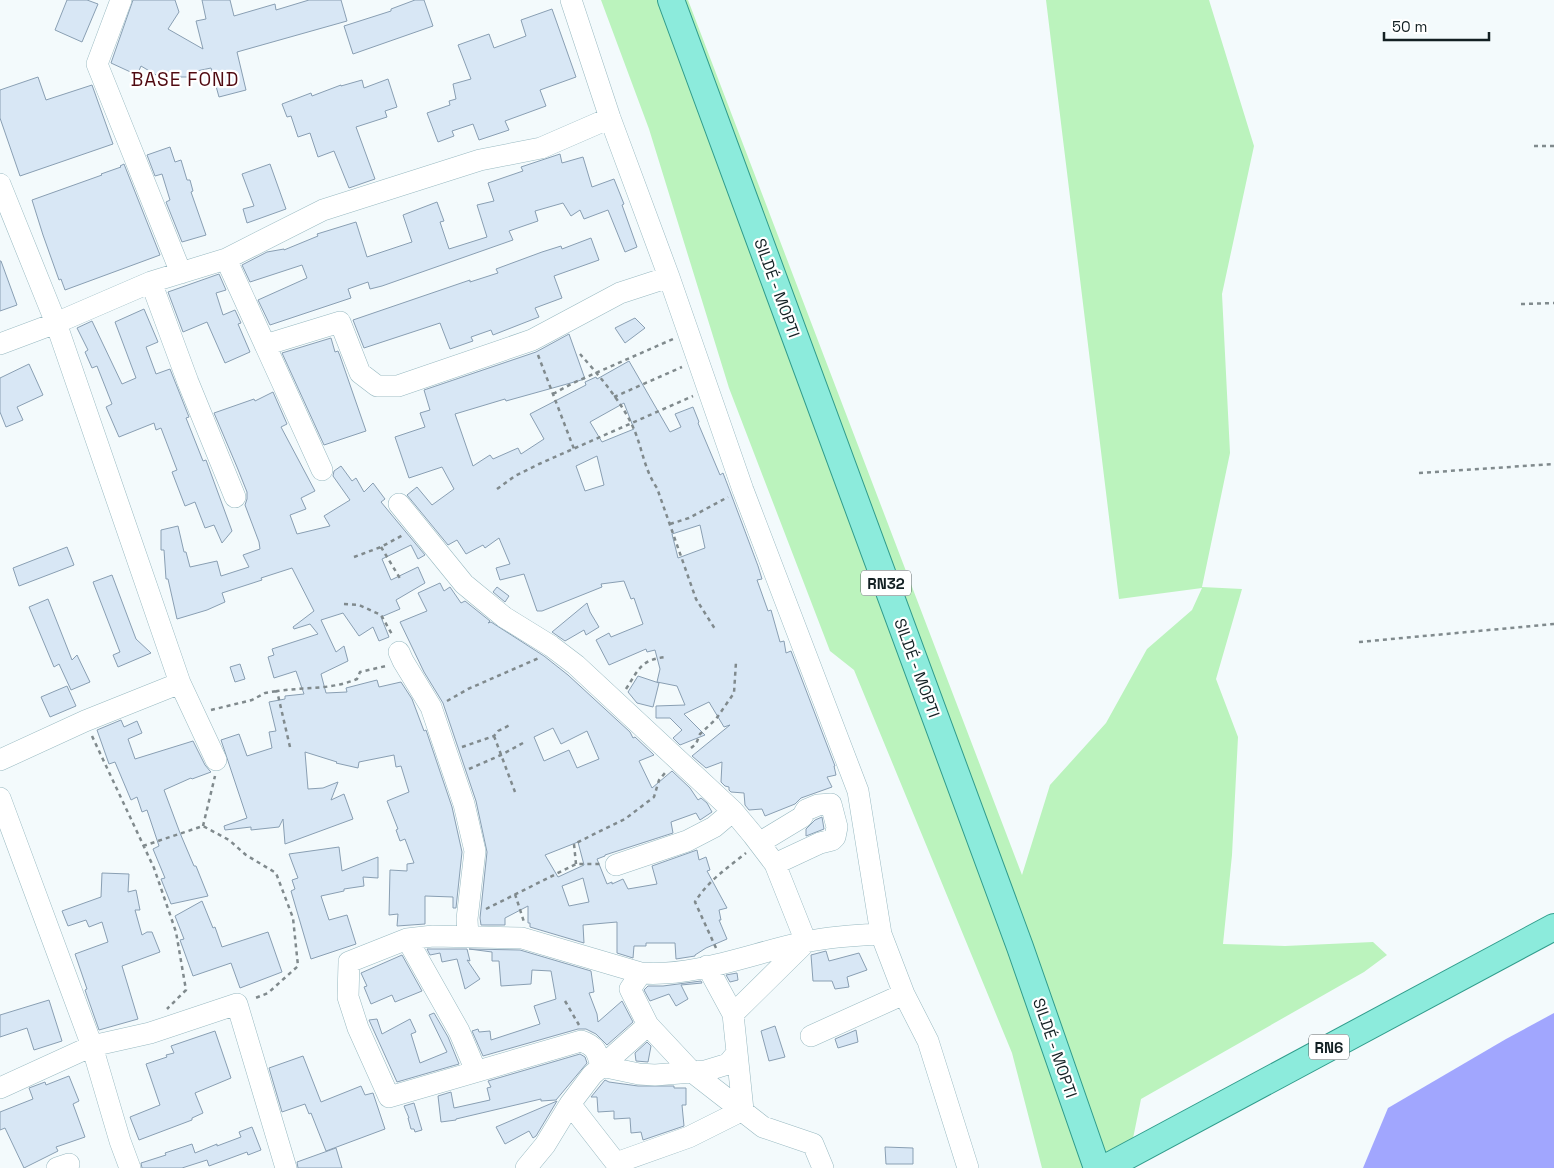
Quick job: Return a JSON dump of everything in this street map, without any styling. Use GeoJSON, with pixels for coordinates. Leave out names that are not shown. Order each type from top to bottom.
{"type":"FeatureCollection","features":[{"type":"Feature","properties":{"kind":"main road","name":"SILDÉ - MOPTI"},"geometry":{"type":"LineString","coordinates":[[671,0],[1020,947],[1097,1168]]}},
{"type":"Feature","properties":{"kind":"main road","name":"RN6"},"geometry":{"type":"LineString","coordinates":[[1105,1168],[1554,927]]}},
{"type":"Feature","properties":{"kind":"street"},"geometry":{"type":"LineString","coordinates":[[121,0],[97,64],[181,273]]}},
{"type":"Feature","properties":{"kind":"street"},"geometry":{"type":"LineString","coordinates":[[571,0],[610,118],[669,276],[743,490],[858,791],[881,934],[904,994],[928,1041],[968,1168]]}},
{"type":"Feature","properties":{"kind":"street"},"geometry":{"type":"LineString","coordinates":[[0,344],[56,323],[151,282],[226,259],[323,210],[480,160],[541,148],[610,118]]}},
{"type":"Feature","properties":{"kind":"street"},"geometry":{"type":"LineString","coordinates":[[0,184],[56,323],[180,683],[216,760]]}},
{"type":"Feature","properties":{"kind":"street"},"geometry":{"type":"LineString","coordinates":[[226,259],[322,470]]}},
{"type":"Feature","properties":{"kind":"street"},"geometry":{"type":"LineString","coordinates":[[265,345],[340,322],[360,373],[377,386],[398,386],[532,340],[620,293],[669,276]]}},
{"type":"Feature","properties":{"kind":"street"},"geometry":{"type":"LineString","coordinates":[[151,282],[234,497]]}},
{"type":"Feature","properties":{"kind":"street"},"geometry":{"type":"LineString","coordinates":[[399,504],[464,584],[504,617],[551,646],[576,665],[733,812],[774,864],[806,942]]}},
{"type":"Feature","properties":{"kind":"street"},"geometry":{"type":"LineString","coordinates":[[401,657],[431,707],[464,804],[475,851],[467,928]]}},
{"type":"Feature","properties":{"kind":"street"},"geometry":{"type":"LineString","coordinates":[[0,760],[85,721],[180,683]]}},
{"type":"Feature","properties":{"kind":"street"},"geometry":{"type":"LineString","coordinates":[[0,798],[92,1046],[120,1141],[130,1168]]}},
{"type":"Feature","properties":{"kind":"street"},"geometry":{"type":"LineString","coordinates":[[759,843],[802,817],[806,810],[818,805],[831,804],[837,827],[835,837],[832,840],[820,843],[774,864]]}},
{"type":"Feature","properties":{"kind":"street"},"geometry":{"type":"LineString","coordinates":[[616,865],[687,841],[714,827],[733,812]]}},
{"type":"Feature","properties":{"kind":"street"},"geometry":{"type":"LineString","coordinates":[[601,1066],[597,1053],[591,1044],[581,1041],[389,1097],[358,1028],[348,997],[349,962],[406,939],[433,936],[467,928],[522,938],[641,973],[662,974],[714,964],[806,942],[881,934]]}},
{"type":"Feature","properties":{"kind":"street"},"geometry":{"type":"LineString","coordinates":[[406,939],[460,1031],[476,1071]]}},
{"type":"Feature","properties":{"kind":"street"},"geometry":{"type":"LineString","coordinates":[[732,1014],[806,942]]}},
{"type":"Feature","properties":{"kind":"street"},"geometry":{"type":"LineString","coordinates":[[714,964],[732,1014],[743,1110]]}},
{"type":"Feature","properties":{"kind":"street"},"geometry":{"type":"LineString","coordinates":[[641,973],[630,989],[648,1026],[691,1071],[764,1127],[813,1144],[823,1168]]}},
{"type":"Feature","properties":{"kind":"street"},"geometry":{"type":"LineString","coordinates":[[811,1036],[904,994]]}},
{"type":"Feature","properties":{"kind":"street"},"geometry":{"type":"LineString","coordinates":[[0,1088],[92,1046],[150,1032],[237,1004],[286,1168]]}},
{"type":"Feature","properties":{"kind":"street"},"geometry":{"type":"LineString","coordinates":[[526,1168],[545,1145],[570,1104],[592,1075],[648,1026]]}},
{"type":"Feature","properties":{"kind":"street"},"geometry":{"type":"LineString","coordinates":[[601,1066],[639,1074],[655,1075],[705,1071],[728,1064],[737,1053]]}},
{"type":"Feature","properties":{"kind":"street"},"geometry":{"type":"LineString","coordinates":[[570,1104],[616,1163],[689,1137],[743,1110]]}},
{"type":"Feature","properties":{"kind":"path"},"geometry":{"type":"LineString","coordinates":[[1534,146],[1554,146]]}},
{"type":"Feature","properties":{"kind":"path"},"geometry":{"type":"LineString","coordinates":[[1521,304],[1554,303]]}},
{"type":"Feature","properties":{"kind":"path"},"geometry":{"type":"LineString","coordinates":[[553,394],[573,383],[688,332]]}},
{"type":"Feature","properties":{"kind":"path"},"geometry":{"type":"LineString","coordinates":[[532,340],[574,449]]}},
{"type":"Feature","properties":{"kind":"path"},"geometry":{"type":"LineString","coordinates":[[580,354],[597,373],[631,423],[651,479],[657,488],[696,599],[715,629]]}},
{"type":"Feature","properties":{"kind":"path"},"geometry":{"type":"LineString","coordinates":[[614,397],[697,360]]}},
{"type":"Feature","properties":{"kind":"path"},"geometry":{"type":"LineString","coordinates":[[497,489],[515,476],[708,389]]}},
{"type":"Feature","properties":{"kind":"path"},"geometry":{"type":"LineString","coordinates":[[1419,473],[1554,464]]}},
{"type":"Feature","properties":{"kind":"path"},"geometry":{"type":"LineString","coordinates":[[670,524],[689,518],[743,490]]}},
{"type":"Feature","properties":{"kind":"path"},"geometry":{"type":"LineString","coordinates":[[354,558],[381,547],[418,526]]}},
{"type":"Feature","properties":{"kind":"path"},"geometry":{"type":"LineString","coordinates":[[381,547],[401,580]]}},
{"type":"Feature","properties":{"kind":"path"},"geometry":{"type":"LineString","coordinates":[[194,714],[252,700],[265,693],[344,685],[357,679],[360,672],[401,657],[381,615],[359,604],[344,604]]}},
{"type":"Feature","properties":{"kind":"path"},"geometry":{"type":"LineString","coordinates":[[1359,642],[1554,624]]}},
{"type":"Feature","properties":{"kind":"path"},"geometry":{"type":"LineString","coordinates":[[431,707],[442,704],[468,689],[538,659],[551,646]]}},
{"type":"Feature","properties":{"kind":"path"},"geometry":{"type":"LineString","coordinates":[[616,702],[641,666],[652,658],[667,657]]}},
{"type":"Feature","properties":{"kind":"path"},"geometry":{"type":"LineString","coordinates":[[277,691],[290,747]]}},
{"type":"Feature","properties":{"kind":"path"},"geometry":{"type":"LineString","coordinates":[[85,721],[154,868],[176,932],[186,990],[158,1018],[150,1032]]}},
{"type":"Feature","properties":{"kind":"path"},"geometry":{"type":"LineString","coordinates":[[447,754],[468,744],[494,736],[498,731],[510,725]]}},
{"type":"Feature","properties":{"kind":"path"},"geometry":{"type":"LineString","coordinates":[[494,736],[515,792]]}},
{"type":"Feature","properties":{"kind":"path"},"geometry":{"type":"LineString","coordinates":[[454,776],[524,743]]}},
{"type":"Feature","properties":{"kind":"path"},"geometry":{"type":"LineString","coordinates":[[203,826],[216,774],[216,760]]}},
{"type":"Feature","properties":{"kind":"path"},"geometry":{"type":"LineString","coordinates":[[143,846],[203,826],[229,840],[246,855],[276,873],[292,918],[298,966],[268,993],[237,1004]]}},
{"type":"Feature","properties":{"kind":"path"},"geometry":{"type":"LineString","coordinates":[[714,964],[695,902],[701,892],[721,872],[759,843]]}},
{"type":"Feature","properties":{"kind":"path"},"geometry":{"type":"LineString","coordinates":[[467,928],[515,894],[576,864],[616,865]]}},
{"type":"Feature","properties":{"kind":"path"},"geometry":{"type":"LineString","coordinates":[[515,894],[527,940]]}},
{"type":"Feature","properties":{"kind":"path"},"geometry":{"type":"LineString","coordinates":[[565,1001],[584,1033],[584,1038],[581,1041]]}},
{"type":"Feature","properties":{"kind":"green space"},"geometry":{"type":"Polygon","coordinates":[[[601,0],[688,0],[1022,875],[1050,785],[1106,723],[1147,649],[1192,610],[1202,588],[1119,599],[1046,0],[1209,0],[1254,146],[1222,294],[1230,453],[1202,587],[1242,589],[1216,679],[1238,737],[1232,855],[1223,944],[1285,946],[1373,942],[1387,955],[1364,972],[1141,1099],[1127,1168],[1042,1168],[1012,1053],[854,670],[830,651],[729,388],[649,129],[601,0]]]}},
{"type":"Feature","properties":{"kind":"water"},"geometry":{"type":"Polygon","coordinates":[[[1554,1013],[1554,1168],[1363,1168],[1388,1108],[1554,1013]]]}},
{"type":"Feature","properties":{"kind":"building"},"geometry":{"type":"Polygon","coordinates":[[[67,0],[87,0],[98,4],[82,42],[55,30],[67,0]]]}},
{"type":"Feature","properties":{"kind":"building"},"geometry":{"type":"Polygon","coordinates":[[[133,0],[175,0],[179,12],[168,29],[203,49],[196,21],[206,19],[202,0],[230,0],[234,16],[275,4],[276,10],[309,0],[341,0],[347,21],[237,52],[246,90],[219,97],[211,68],[192,72],[192,77],[171,77],[168,82],[141,66],[137,75],[111,63],[133,0]]]}},
{"type":"Feature","properties":{"kind":"building"},"geometry":{"type":"Polygon","coordinates":[[[415,0],[424,0],[433,26],[353,54],[344,26],[391,11],[391,9],[415,0]]]}},
{"type":"Feature","properties":{"kind":"building"},"geometry":{"type":"Polygon","coordinates":[[[552,9],[576,77],[540,90],[546,106],[505,121],[509,130],[479,140],[473,124],[452,131],[454,136],[438,142],[427,113],[450,105],[449,101],[456,99],[453,84],[471,79],[458,45],[489,34],[494,48],[526,36],[521,20],[552,9]]]}},
{"type":"Feature","properties":{"kind":"building"},"geometry":{"type":"Polygon","coordinates":[[[38,77],[46,100],[92,85],[113,144],[20,176],[0,118],[0,90],[38,77]]]}},
{"type":"Feature","properties":{"kind":"building"},"geometry":{"type":"Polygon","coordinates":[[[388,79],[397,107],[385,111],[387,117],[356,127],[375,179],[349,188],[334,151],[318,157],[310,133],[298,137],[291,116],[287,117],[282,104],[311,93],[312,96],[341,85],[362,80],[364,88],[388,79]]]}},
{"type":"Feature","properties":{"kind":"building"},"geometry":{"type":"Polygon","coordinates":[[[170,147],[175,162],[181,160],[187,180],[190,180],[193,191],[191,192],[206,235],[182,242],[166,202],[170,200],[162,174],[155,176],[147,155],[170,147]]]}},
{"type":"Feature","properties":{"kind":"building"},"geometry":{"type":"Polygon","coordinates":[[[560,154],[562,163],[583,157],[592,187],[614,179],[637,247],[625,252],[608,210],[584,219],[580,210],[571,216],[563,203],[535,211],[538,221],[509,231],[513,240],[382,286],[370,289],[368,282],[348,289],[351,298],[270,325],[258,300],[307,278],[302,265],[250,282],[242,265],[267,252],[284,250],[318,236],[317,234],[356,222],[367,257],[412,242],[403,215],[437,202],[444,221],[440,222],[449,249],[487,237],[477,205],[494,201],[488,183],[523,171],[521,167],[560,154]]]}},
{"type":"Feature","properties":{"kind":"building"},"geometry":{"type":"Polygon","coordinates":[[[124,164],[160,255],[65,290],[61,279],[59,280],[32,200],[102,175],[124,164]]]}},
{"type":"Feature","properties":{"kind":"building"},"geometry":{"type":"Polygon","coordinates":[[[270,164],[286,209],[247,223],[243,209],[254,206],[242,174],[270,164]]]}},
{"type":"Feature","properties":{"kind":"building"},"geometry":{"type":"Polygon","coordinates":[[[591,238],[599,260],[554,276],[562,298],[535,308],[539,317],[493,335],[491,330],[471,337],[473,341],[450,349],[440,323],[364,348],[353,320],[470,280],[470,282],[498,273],[496,269],[542,252],[561,246],[562,249],[591,238]]]}},
{"type":"Feature","properties":{"kind":"building"},"geometry":{"type":"Polygon","coordinates":[[[0,261],[17,305],[0,311],[0,261]]]}},
{"type":"Feature","properties":{"kind":"building"},"geometry":{"type":"Polygon","coordinates":[[[219,274],[226,290],[216,293],[223,315],[235,310],[241,323],[238,324],[250,352],[225,363],[207,322],[183,332],[168,292],[219,274]]]}},
{"type":"Feature","properties":{"kind":"building"},"geometry":{"type":"Polygon","coordinates":[[[144,309],[158,342],[146,347],[156,374],[170,369],[189,417],[186,418],[203,461],[206,460],[232,531],[222,543],[214,525],[205,528],[195,502],[185,506],[172,472],[177,470],[161,428],[156,430],[154,423],[119,437],[106,407],[112,404],[97,366],[92,368],[85,352],[88,350],[77,328],[92,321],[122,384],[136,378],[115,322],[144,309]]]}},
{"type":"Feature","properties":{"kind":"building"},"geometry":{"type":"Polygon","coordinates":[[[635,318],[645,328],[625,343],[615,328],[635,318]]]}},
{"type":"Feature","properties":{"kind":"building"},"geometry":{"type":"Polygon","coordinates":[[[569,334],[585,379],[455,414],[473,466],[490,455],[493,459],[518,448],[521,454],[544,439],[530,414],[586,385],[585,382],[596,377],[597,379],[629,361],[670,432],[681,427],[675,414],[693,407],[720,475],[723,473],[758,566],[762,579],[757,580],[768,611],[771,610],[780,642],[784,641],[786,653],[791,651],[835,766],[836,775],[827,777],[832,787],[801,798],[795,804],[765,816],[762,809],[749,810],[745,805],[744,793],[731,792],[729,787],[721,782],[722,762],[706,768],[692,756],[730,725],[724,727],[709,702],[684,714],[705,735],[680,745],[673,738],[682,730],[670,718],[656,718],[656,706],[685,705],[677,686],[657,682],[660,669],[655,650],[647,652],[646,649],[609,665],[596,640],[609,633],[611,637],[643,624],[634,598],[631,599],[624,581],[601,584],[602,587],[542,611],[537,611],[524,574],[500,580],[496,568],[510,564],[499,538],[485,548],[483,545],[466,554],[457,540],[448,545],[407,495],[417,487],[432,505],[454,489],[442,467],[409,478],[395,437],[425,427],[420,413],[430,410],[424,390],[536,352],[569,334]],[[624,403],[590,422],[602,442],[634,429],[624,403]],[[597,456],[576,466],[585,491],[604,485],[597,456]],[[700,525],[672,534],[678,558],[705,548],[700,525]]]}},
{"type":"Feature","properties":{"kind":"building"},"geometry":{"type":"Polygon","coordinates":[[[331,338],[335,352],[338,351],[340,356],[366,431],[324,445],[282,353],[331,338]]]}},
{"type":"Feature","properties":{"kind":"building"},"geometry":{"type":"Polygon","coordinates":[[[29,364],[43,395],[17,407],[23,420],[6,427],[0,412],[0,378],[29,364]]]}},
{"type":"Feature","properties":{"kind":"building"},"geometry":{"type":"Polygon","coordinates":[[[273,392],[287,424],[281,427],[315,491],[301,498],[306,509],[290,515],[297,534],[330,526],[324,516],[350,500],[333,476],[334,471],[341,466],[352,481],[356,478],[364,492],[373,483],[385,499],[381,502],[425,555],[418,559],[411,545],[382,559],[391,580],[418,567],[425,583],[396,600],[400,609],[381,617],[389,637],[379,641],[373,627],[359,636],[343,613],[321,620],[336,652],[344,646],[348,661],[321,674],[326,693],[347,692],[346,688],[377,680],[379,687],[401,682],[412,699],[424,731],[426,730],[452,807],[462,852],[456,908],[453,908],[453,897],[425,896],[425,924],[397,926],[398,914],[389,915],[390,870],[407,871],[407,864],[414,863],[405,839],[400,841],[396,830],[398,829],[387,801],[409,792],[401,766],[396,767],[394,755],[359,762],[358,768],[336,763],[305,752],[308,789],[323,788],[338,782],[331,800],[344,794],[353,819],[285,844],[283,819],[279,827],[251,830],[251,827],[225,830],[224,826],[247,818],[221,740],[239,734],[247,756],[272,748],[269,732],[276,731],[269,702],[285,699],[285,696],[304,694],[296,671],[274,678],[268,657],[274,655],[272,649],[318,634],[310,624],[294,629],[293,627],[314,611],[292,568],[222,593],[225,602],[207,610],[177,619],[168,579],[166,579],[164,550],[161,550],[161,530],[178,526],[184,552],[186,552],[190,567],[217,561],[221,576],[249,567],[243,555],[260,549],[259,542],[245,505],[247,492],[214,413],[254,399],[255,401],[273,392]]]}},
{"type":"Feature","properties":{"kind":"building"},"geometry":{"type":"Polygon","coordinates":[[[67,547],[74,565],[19,586],[13,568],[67,547]]]}},
{"type":"Feature","properties":{"kind":"building"},"geometry":{"type":"Polygon","coordinates":[[[112,575],[136,639],[151,653],[118,667],[113,655],[120,652],[93,582],[112,575]]]}},
{"type":"Feature","properties":{"kind":"building"},"geometry":{"type":"Polygon","coordinates":[[[440,583],[444,591],[450,587],[461,603],[465,601],[490,621],[488,623],[491,622],[544,656],[568,675],[630,732],[633,738],[635,737],[653,754],[639,761],[652,788],[672,771],[690,788],[698,800],[701,798],[707,803],[712,812],[700,820],[696,813],[671,822],[673,833],[597,859],[607,884],[623,879],[628,889],[657,884],[652,866],[697,850],[699,860],[706,857],[710,870],[707,871],[727,908],[719,910],[721,920],[719,920],[727,939],[706,948],[695,956],[676,959],[675,943],[646,943],[646,946],[634,946],[633,958],[617,953],[617,922],[583,925],[584,943],[530,927],[530,923],[528,923],[528,906],[505,918],[505,925],[481,925],[480,918],[487,852],[476,801],[443,703],[424,672],[400,622],[427,611],[418,593],[440,583]],[[553,728],[534,737],[544,761],[569,750],[577,768],[599,759],[587,731],[561,744],[553,728]],[[578,842],[545,855],[558,877],[584,865],[578,842]],[[583,878],[562,886],[569,906],[589,902],[583,878]]]}},
{"type":"Feature","properties":{"kind":"building"},"geometry":{"type":"Polygon","coordinates":[[[497,587],[509,596],[505,602],[493,592],[497,587]]]}},
{"type":"Feature","properties":{"kind":"building"},"geometry":{"type":"Polygon","coordinates":[[[48,599],[72,660],[77,655],[90,682],[71,690],[59,664],[54,667],[29,607],[48,599]]]}},
{"type":"Feature","properties":{"kind":"building"},"geometry":{"type":"Polygon","coordinates":[[[587,603],[599,627],[586,635],[584,630],[565,641],[552,632],[587,603]]]}},
{"type":"Feature","properties":{"kind":"building"},"geometry":{"type":"Polygon","coordinates":[[[240,664],[245,679],[235,682],[230,667],[240,664]]]}},
{"type":"Feature","properties":{"kind":"building"},"geometry":{"type":"Polygon","coordinates":[[[638,676],[659,683],[653,707],[637,703],[628,692],[638,676]]]}},
{"type":"Feature","properties":{"kind":"building"},"geometry":{"type":"Polygon","coordinates":[[[67,686],[76,706],[50,717],[41,697],[67,686]]]}},
{"type":"Feature","properties":{"kind":"building"},"geometry":{"type":"Polygon","coordinates":[[[121,720],[124,727],[137,721],[142,733],[128,739],[135,759],[193,741],[205,765],[211,772],[191,778],[164,790],[180,833],[208,896],[171,904],[161,879],[165,878],[153,849],[159,846],[147,810],[142,812],[137,797],[131,800],[115,762],[109,764],[97,730],[121,720]]]}},
{"type":"Feature","properties":{"kind":"building"},"geometry":{"type":"Polygon","coordinates":[[[822,817],[824,829],[806,836],[806,829],[815,820],[822,817]]]}},
{"type":"Feature","properties":{"kind":"building"},"geometry":{"type":"Polygon","coordinates":[[[339,847],[342,871],[378,857],[378,878],[363,877],[364,886],[344,889],[344,891],[321,896],[329,920],[347,915],[356,944],[311,959],[291,891],[295,889],[292,880],[298,878],[289,854],[339,847]]]}},
{"type":"Feature","properties":{"kind":"building"},"geometry":{"type":"Polygon","coordinates":[[[102,873],[129,874],[128,892],[136,890],[140,910],[135,910],[142,935],[152,932],[160,952],[122,966],[138,1019],[99,1030],[75,954],[108,942],[102,922],[89,927],[86,920],[68,926],[62,911],[101,897],[102,873]]]}},
{"type":"Feature","properties":{"kind":"building"},"geometry":{"type":"Polygon","coordinates":[[[202,901],[213,928],[215,927],[222,947],[268,932],[282,972],[240,988],[231,963],[193,976],[180,940],[184,939],[175,916],[202,901]]]}},
{"type":"Feature","properties":{"kind":"building"},"geometry":{"type":"Polygon","coordinates":[[[427,949],[467,949],[470,961],[467,960],[480,979],[465,989],[457,959],[442,962],[440,953],[430,955],[427,949]]]}},
{"type":"Feature","properties":{"kind":"building"},"geometry":{"type":"Polygon","coordinates":[[[469,949],[520,950],[591,971],[594,992],[589,993],[598,1022],[622,1001],[633,1022],[607,1045],[596,1034],[586,1029],[578,1029],[483,1056],[472,1031],[478,1029],[479,1032],[490,1031],[491,1040],[540,1024],[534,1006],[556,999],[551,971],[532,970],[531,984],[501,986],[499,961],[492,961],[492,952],[469,949]]]}},
{"type":"Feature","properties":{"kind":"building"},"geometry":{"type":"Polygon","coordinates":[[[826,951],[829,961],[859,953],[867,970],[847,977],[849,987],[835,989],[832,981],[813,981],[811,955],[826,951]]]}},
{"type":"Feature","properties":{"kind":"building"},"geometry":{"type":"Polygon","coordinates":[[[402,955],[422,991],[395,1002],[392,995],[371,1004],[364,987],[367,986],[361,973],[402,955]]]}},
{"type":"Feature","properties":{"kind":"building"},"geometry":{"type":"Polygon","coordinates":[[[737,973],[738,980],[730,982],[726,975],[737,973]]]}},
{"type":"Feature","properties":{"kind":"building"},"geometry":{"type":"Polygon","coordinates":[[[701,981],[702,983],[681,985],[688,999],[676,1006],[669,994],[650,1001],[644,990],[648,986],[701,981]]]}},
{"type":"Feature","properties":{"kind":"building"},"geometry":{"type":"Polygon","coordinates":[[[49,1000],[62,1041],[34,1050],[27,1028],[0,1037],[0,1015],[49,1000]]]}},
{"type":"Feature","properties":{"kind":"building"},"geometry":{"type":"Polygon","coordinates":[[[434,1013],[448,1037],[459,1064],[397,1082],[369,1020],[377,1019],[382,1034],[410,1019],[416,1032],[411,1034],[420,1063],[447,1052],[429,1015],[434,1013]]]}},
{"type":"Feature","properties":{"kind":"building"},"geometry":{"type":"Polygon","coordinates":[[[775,1026],[785,1057],[769,1061],[761,1031],[775,1026]]]}},
{"type":"Feature","properties":{"kind":"building"},"geometry":{"type":"Polygon","coordinates":[[[856,1030],[858,1042],[838,1048],[835,1039],[856,1030]]]}},
{"type":"Feature","properties":{"kind":"building"},"geometry":{"type":"Polygon","coordinates":[[[215,1031],[231,1078],[195,1093],[203,1113],[192,1118],[192,1120],[139,1140],[130,1117],[160,1105],[146,1064],[174,1053],[171,1046],[215,1031]]]}},
{"type":"Feature","properties":{"kind":"building"},"geometry":{"type":"Polygon","coordinates":[[[647,1042],[651,1046],[648,1062],[636,1061],[635,1053],[647,1042]]]}},
{"type":"Feature","properties":{"kind":"building"},"geometry":{"type":"Polygon","coordinates":[[[580,1054],[585,1057],[587,1063],[556,1100],[541,1101],[541,1099],[441,1122],[438,1096],[451,1092],[454,1108],[490,1100],[487,1088],[491,1087],[488,1081],[580,1054]]]}},
{"type":"Feature","properties":{"kind":"building"},"geometry":{"type":"Polygon","coordinates":[[[303,1056],[321,1102],[361,1086],[365,1095],[373,1093],[385,1129],[326,1151],[311,1113],[309,1114],[305,1104],[282,1112],[269,1068],[303,1056]]]}},
{"type":"Feature","properties":{"kind":"building"},"geometry":{"type":"Polygon","coordinates":[[[69,1076],[79,1101],[73,1104],[85,1137],[56,1147],[58,1151],[24,1168],[5,1128],[0,1130],[0,1112],[33,1099],[29,1088],[45,1082],[46,1085],[69,1076]]]}},
{"type":"Feature","properties":{"kind":"building"},"geometry":{"type":"Polygon","coordinates":[[[605,1080],[638,1086],[686,1088],[686,1105],[682,1105],[684,1126],[643,1140],[641,1132],[631,1133],[630,1118],[614,1119],[614,1111],[598,1112],[597,1097],[591,1097],[605,1080]]]}},
{"type":"Feature","properties":{"kind":"building"},"geometry":{"type":"Polygon","coordinates":[[[557,1101],[536,1136],[533,1138],[529,1131],[505,1144],[496,1127],[557,1101]]]}},
{"type":"Feature","properties":{"kind":"building"},"geometry":{"type":"Polygon","coordinates":[[[414,1103],[422,1130],[415,1132],[414,1129],[411,1129],[404,1106],[414,1103]]]}},
{"type":"Feature","properties":{"kind":"building"},"geometry":{"type":"Polygon","coordinates":[[[252,1127],[261,1150],[248,1155],[247,1152],[209,1166],[207,1160],[182,1168],[142,1168],[141,1163],[166,1155],[165,1153],[192,1144],[195,1153],[241,1137],[239,1132],[252,1127]]]}},
{"type":"Feature","properties":{"kind":"building"},"geometry":{"type":"Polygon","coordinates":[[[885,1147],[913,1148],[913,1164],[886,1164],[885,1147]]]}},
{"type":"Feature","properties":{"kind":"building"},"geometry":{"type":"Polygon","coordinates":[[[336,1148],[342,1168],[298,1168],[297,1162],[336,1148]]]}},
{"type":"Feature","properties":{"kind":"district","name":"BASE FOND"},"geometry":{"type":"Point","coordinates":[185,79]}}]}
